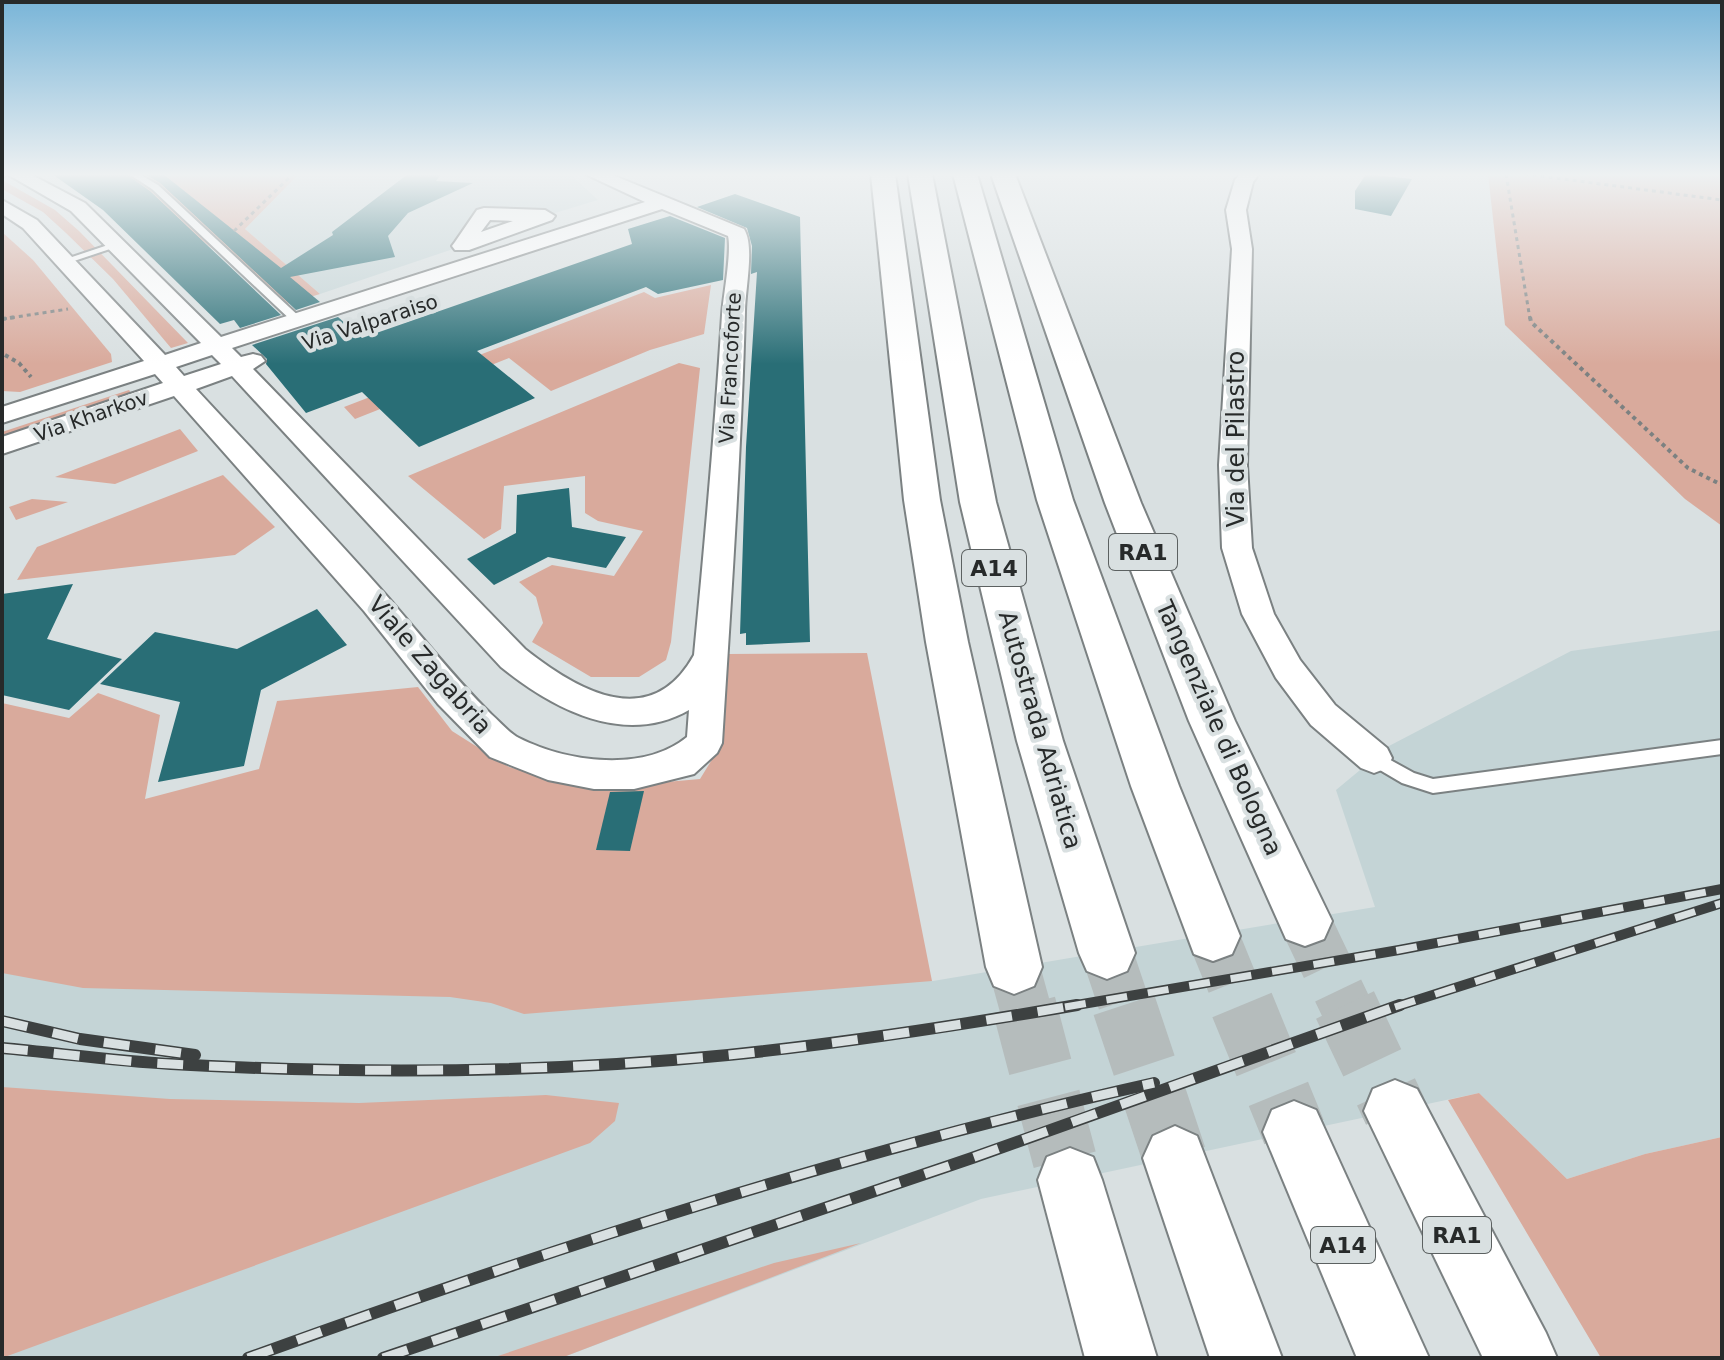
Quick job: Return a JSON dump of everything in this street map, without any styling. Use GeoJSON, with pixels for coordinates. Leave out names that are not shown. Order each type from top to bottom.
{"type":"FeatureCollection","features":[{"type":"Feature","properties":{"kind":"highway"},"geometry":{"type":"LineString","coordinates":[[891,237],[922,500],[947,642],[1014,967]]}},
{"type":"Feature","properties":{"kind":"highway","name":"Autostrada Adriatica"},"geometry":{"type":"LineString","coordinates":[[931,237],[978,502],[1040,741],[1107,953]]}},
{"type":"Feature","properties":{"kind":"highway"},"geometry":{"type":"LineString","coordinates":[[983,237],[1055,500],[1155,786],[1213,936]]}},
{"type":"Feature","properties":{"kind":"highway","name":"Tangenziale di Bologna"},"geometry":{"type":"LineString","coordinates":[[1026,237],[1123,503],[1173,627],[1212,721],[1305,921]]}},
{"type":"Feature","properties":{"kind":"highway"},"geometry":{"type":"LineString","coordinates":[[1030,237],[1033,258]]}},
{"type":"Feature","properties":{"kind":"highway","name":"RA1"},"geometry":{"type":"LineString","coordinates":[[1395,1111],[1521,1358]]}},
{"type":"Feature","properties":{"kind":"highway","name":"A14"},"geometry":{"type":"LineString","coordinates":[[1294,1132],[1393,1358]]}},
{"type":"Feature","properties":{"kind":"highway"},"geometry":{"type":"LineString","coordinates":[[1175,1158],[1246,1358]]}},
{"type":"Feature","properties":{"kind":"highway"},"geometry":{"type":"LineString","coordinates":[[1109,1358],[1076,1204],[1121,1358]]}},
{"type":"Feature","properties":{"kind":"street","name":"Viale Zagabria"},"geometry":{"type":"LineString","coordinates":[[43,237],[375,603],[450,695],[503,747],[524,757],[594,774],[634,774],[681,763],[704,743],[709,658]]}},
{"type":"Feature","properties":{"kind":"street"},"geometry":{"type":"LineString","coordinates":[[109,237],[513,658],[552,688],[594,707],[649,711],[678,700],[697,682],[709,658]]}},
{"type":"Feature","properties":{"kind":"street","name":"Via Valparaiso"},"geometry":{"type":"LineString","coordinates":[[170,376],[226,357],[299,322],[557,237]]}},
{"type":"Feature","properties":{"kind":"street","name":"Via Francoforte"},"geometry":{"type":"LineString","coordinates":[[709,658],[728,435],[738,237]]}},
{"type":"Feature","properties":{"kind":"street","name":"Via del Pilastro"},"geometry":{"type":"LineString","coordinates":[[1240,237],[1233,465],[1237,548],[1258,614],[1288,669],[1323,715],[1374,758]]}},
{"type":"Feature","properties":{"kind":"street"},"geometry":{"type":"LineString","coordinates":[[513,252],[535,268]]}},
{"type":"Feature","properties":{"kind":"street","name":"Via Valparaiso"},"geometry":{"type":"LineString","coordinates":[[226,357],[280,352]]}},
{"type":"Feature","properties":{"kind":"street","name":"Via Kharkov"},"geometry":{"type":"LineString","coordinates":[[2,415],[170,376]]}},
{"type":"Feature","properties":{"kind":"street","name":"Via Kharkov"},"geometry":{"type":"LineString","coordinates":[[2,446],[170,376]]}},
{"type":"Feature","properties":{"kind":"lane"},"geometry":{"type":"LineString","coordinates":[[209,237],[299,322]]}},
{"type":"Feature","properties":{"kind":"lane"},"geometry":{"type":"LineString","coordinates":[[65,261],[117,245]]}},
{"type":"Feature","properties":{"kind":"lane"},"geometry":{"type":"LineString","coordinates":[[1374,758],[1408,778],[1433,786],[1722,747]]}},
{"type":"Feature","properties":{"kind":"path"},"geometry":{"type":"LineString","coordinates":[[1517,237],[1531,322],[1688,468],[1722,485]]}},
{"type":"Feature","properties":{"kind":"path"},"geometry":{"type":"LineString","coordinates":[[2,319],[79,308]]}},
{"type":"Feature","properties":{"kind":"path"},"geometry":{"type":"LineString","coordinates":[[5,355],[19,363],[33,380]]}},
{"type":"Feature","properties":{"kind":"shaded area"},"geometry":{"type":"Polygon","coordinates":[[[2,237],[8,237],[33,260],[111,354],[112,362],[20,392],[2,391],[2,237]]]}},
{"type":"Feature","properties":{"kind":"shaded area"},"geometry":{"type":"Polygon","coordinates":[[[71,237],[85,237],[188,343],[171,348],[113,279],[71,237]]]}},
{"type":"Feature","properties":{"kind":"shaded area"},"geometry":{"type":"Polygon","coordinates":[[[197,237],[255,237],[320,294],[287,304],[197,237]]]}},
{"type":"Feature","properties":{"kind":"shaded area"},"geometry":{"type":"Polygon","coordinates":[[[255,237],[468,237],[462,246],[320,294],[255,237]]]}},
{"type":"Feature","properties":{"kind":"shaded area"},"geometry":{"type":"Polygon","coordinates":[[[1495,237],[1722,237],[1722,526],[1685,499],[1505,325],[1495,237]]]}},
{"type":"Feature","properties":{"kind":"shaded area"},"geometry":{"type":"Polygon","coordinates":[[[711,285],[704,334],[650,350],[551,391],[509,358],[355,419],[344,407],[644,292],[655,298],[711,285]]]}},
{"type":"Feature","properties":{"kind":"shaded area"},"geometry":{"type":"Polygon","coordinates":[[[679,363],[700,368],[671,642],[666,660],[639,677],[591,677],[532,642],[543,623],[536,597],[519,582],[552,565],[614,576],[643,531],[598,521],[585,513],[585,476],[504,486],[501,529],[484,539],[408,476],[679,363]]]}},
{"type":"Feature","properties":{"kind":"shaded area"},"geometry":{"type":"Polygon","coordinates":[[[129,390],[133,396],[2,440],[2,432],[129,390]]]}},
{"type":"Feature","properties":{"kind":"shaded area"},"geometry":{"type":"Polygon","coordinates":[[[180,429],[198,451],[115,484],[55,477],[180,429]]]}},
{"type":"Feature","properties":{"kind":"shaded area"},"geometry":{"type":"Polygon","coordinates":[[[223,475],[275,527],[235,555],[17,580],[37,547],[223,475]]]}},
{"type":"Feature","properties":{"kind":"shaded area"},"geometry":{"type":"Polygon","coordinates":[[[32,499],[68,502],[16,520],[9,507],[32,499]]]}},
{"type":"Feature","properties":{"kind":"shaded area"},"geometry":{"type":"Polygon","coordinates":[[[1722,630],[1722,1137],[1645,1154],[1567,1179],[1479,1093],[981,1199],[561,1358],[2,1358],[2,890],[933,981],[1375,907],[1336,790],[1389,746],[1571,651],[1722,630]]]}},
{"type":"Feature","properties":{"kind":"shaded area"},"geometry":{"type":"Polygon","coordinates":[[[867,653],[932,981],[524,1014],[491,1003],[450,997],[83,988],[2,973],[2,703],[69,718],[98,693],[160,715],[145,799],[259,769],[277,701],[418,687],[452,731],[509,767],[587,789],[700,779],[721,745],[728,654],[867,653]]]}},
{"type":"Feature","properties":{"kind":"shaded area"},"geometry":{"type":"Polygon","coordinates":[[[2,1087],[170,1099],[359,1103],[546,1095],[619,1103],[615,1121],[590,1143],[2,1358],[2,1087]]]}},
{"type":"Feature","properties":{"kind":"shaded area"},"geometry":{"type":"Polygon","coordinates":[[[1479,1093],[1567,1179],[1645,1154],[1722,1137],[1722,1358],[1601,1358],[1448,1100],[1479,1093]]]}},
{"type":"Feature","properties":{"kind":"shaded area"},"geometry":{"type":"Polygon","coordinates":[[[861,1243],[561,1358],[492,1358],[774,1263],[861,1243]]]}},
{"type":"Feature","properties":{"kind":"building"},"geometry":{"type":"Polygon","coordinates":[[[131,237],[199,237],[281,315],[240,328],[234,320],[220,324],[131,237]]]}},
{"type":"Feature","properties":{"kind":"building"},"geometry":{"type":"Polygon","coordinates":[[[218,237],[243,237],[281,268],[329,237],[388,237],[395,257],[290,277],[320,302],[296,310],[218,237]]]}},
{"type":"Feature","properties":{"kind":"building"},"geometry":{"type":"Polygon","coordinates":[[[630,237],[724,237],[723,280],[658,294],[646,287],[477,351],[535,398],[419,447],[362,392],[306,413],[266,364],[267,359],[252,345],[338,317],[362,338],[632,244],[630,237]]]}},
{"type":"Feature","properties":{"kind":"building"},"geometry":{"type":"Polygon","coordinates":[[[750,237],[800,237],[810,642],[746,645],[746,633],[740,634],[746,447],[757,272],[751,274],[750,237]]]}},
{"type":"Feature","properties":{"kind":"building"},"geometry":{"type":"Polygon","coordinates":[[[569,488],[572,527],[626,537],[606,568],[548,557],[494,585],[467,559],[516,533],[517,495],[569,488]]]}},
{"type":"Feature","properties":{"kind":"building"},"geometry":{"type":"Polygon","coordinates":[[[73,584],[47,639],[122,659],[69,710],[2,695],[2,594],[73,584]]]}},
{"type":"Feature","properties":{"kind":"building"},"geometry":{"type":"Polygon","coordinates":[[[317,609],[347,645],[261,690],[244,766],[158,782],[180,702],[100,684],[155,632],[237,649],[317,609]]]}},
{"type":"Feature","properties":{"kind":"building"},"geometry":{"type":"Polygon","coordinates":[[[644,791],[630,851],[596,850],[610,792],[644,791]]]}},
{"type":"Feature","properties":{"kind":"tunnel"},"geometry":{"type":"LineString","coordinates":[[1305,921],[1346,1007]]}},
{"type":"Feature","properties":{"kind":"tunnel"},"geometry":{"type":"LineString","coordinates":[[1213,936],[1242,1007]]}},
{"type":"Feature","properties":{"kind":"tunnel"},"geometry":{"type":"LineString","coordinates":[[1107,953],[1125,1007]]}},
{"type":"Feature","properties":{"kind":"tunnel"},"geometry":{"type":"LineString","coordinates":[[1014,967],[1025,1007]]}},
{"type":"Feature","properties":{"kind":"tunnel"},"geometry":{"type":"LineString","coordinates":[[1024,1005],[1070,1180]]}},
{"type":"Feature","properties":{"kind":"tunnel"},"geometry":{"type":"LineString","coordinates":[[1124,1005],[1175,1158]]}},
{"type":"Feature","properties":{"kind":"tunnel"},"geometry":{"type":"LineString","coordinates":[[1242,1005],[1294,1132]]}},
{"type":"Feature","properties":{"kind":"tunnel"},"geometry":{"type":"LineString","coordinates":[[1345,1005],[1395,1111]]}},
{"type":"Feature","properties":{"kind":"railway"},"geometry":{"type":"LineString","coordinates":[[1072,1006],[1399,950],[1722,889]]}},
{"type":"Feature","properties":{"kind":"railway"},"geometry":{"type":"LineString","coordinates":[[1395,1007],[1722,903]]}},
{"type":"Feature","properties":{"kind":"railway"},"geometry":{"type":"LineString","coordinates":[[1072,1006],[1077,1005]]}},
{"type":"Feature","properties":{"kind":"railway"},"geometry":{"type":"LineString","coordinates":[[383,1358],[972,1158],[1400,1005]]}},
{"type":"Feature","properties":{"kind":"railway"},"geometry":{"type":"LineString","coordinates":[[2,1048],[150,1063],[240,1067],[379,1070],[520,1068],[660,1061],[772,1050],[1072,1006]]}},
{"type":"Feature","properties":{"kind":"railway"},"geometry":{"type":"LineString","coordinates":[[1065,1007],[1072,1006]]}},
{"type":"Feature","properties":{"kind":"railway"},"geometry":{"type":"LineString","coordinates":[[2,1021],[80,1039],[195,1055]]}},
{"type":"Feature","properties":{"kind":"railway"},"geometry":{"type":"LineString","coordinates":[[248,1358],[472,1279],[697,1206],[924,1140],[1154,1083]]}}]}
